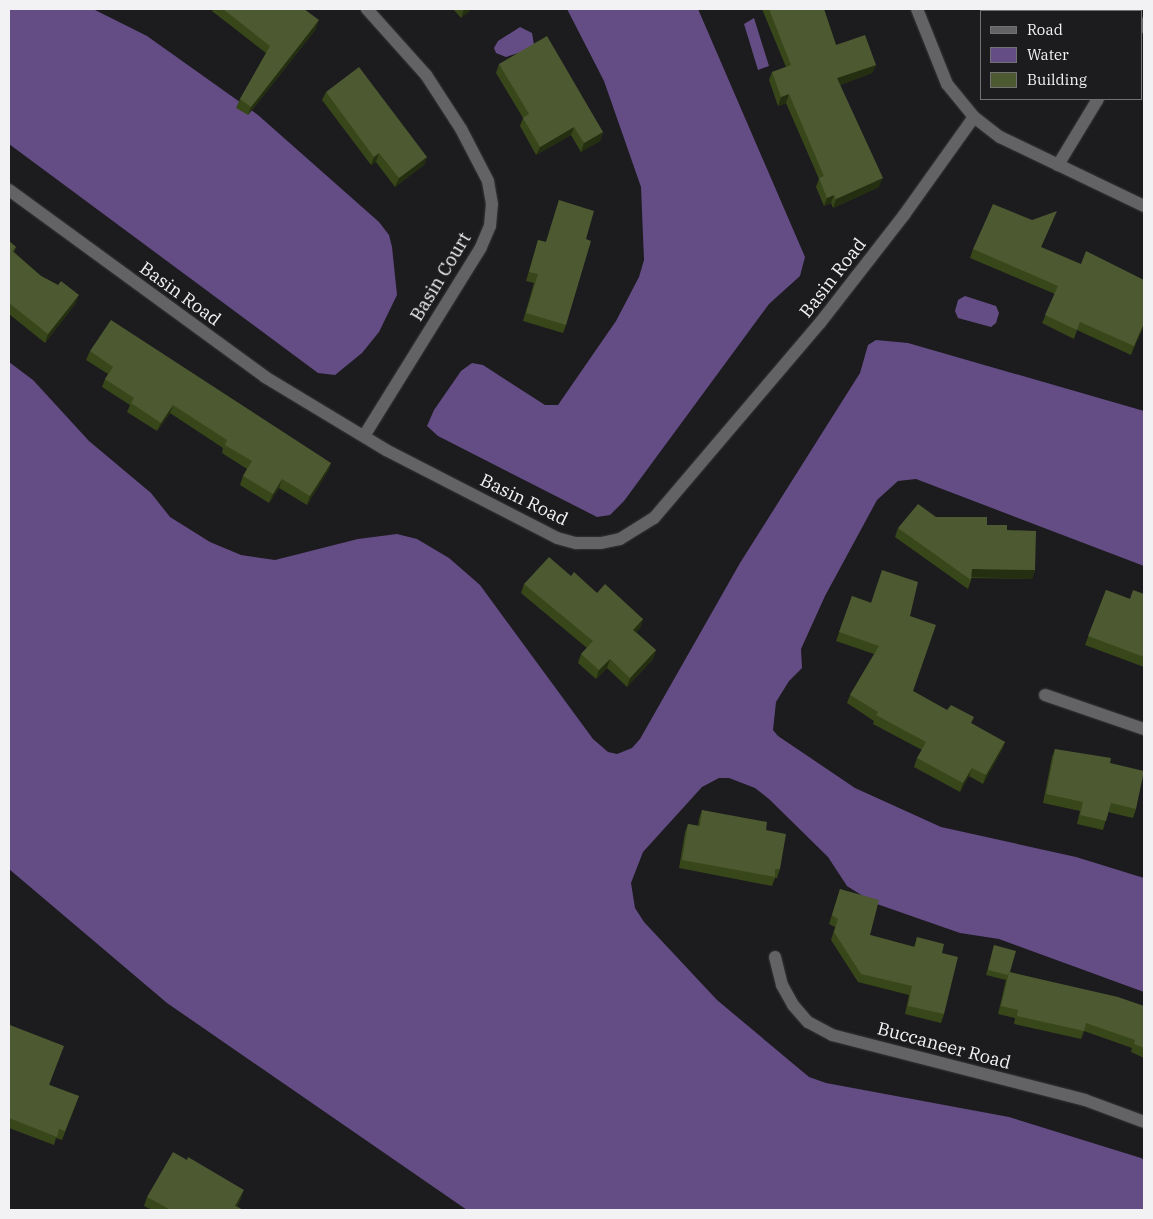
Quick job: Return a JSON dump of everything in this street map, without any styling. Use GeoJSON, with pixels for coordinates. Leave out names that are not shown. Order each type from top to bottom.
{"type":"FeatureCollection","features":[{"type":"Feature","properties":{"kind":"street","name":"Basin Court"},"geometry":{"type":"LineString","coordinates":[[364,436],[481,247],[490,226],[492,204],[488,181],[461,129],[426,75],[367,9]]}},
{"type":"Feature","properties":{"kind":"street"},"geometry":{"type":"LineString","coordinates":[[917,9],[947,84],[974,116],[1000,136],[1144,206]]}},
{"type":"Feature","properties":{"kind":"street"},"geometry":{"type":"LineString","coordinates":[[1058,164],[1097,100]]}},
{"type":"Feature","properties":{"kind":"street","name":"Basin Road"},"geometry":{"type":"LineString","coordinates":[[9,190],[265,378],[364,436],[557,538],[576,543],[600,543],[638,531],[654,518],[820,323],[904,215],[974,116]]}},
{"type":"Feature","properties":{"kind":"street"},"geometry":{"type":"LineString","coordinates":[[1045,695],[1144,729]]}},
{"type":"Feature","properties":{"kind":"street","name":"Buccaneer Road"},"geometry":{"type":"LineString","coordinates":[[775,958],[782,985],[793,1005],[808,1022],[832,1035],[1085,1100],[1144,1122]]}},
{"type":"Feature","properties":{"kind":"water"},"geometry":{"type":"Polygon","coordinates":[[[9,9],[93,9],[147,36],[258,115],[379,222],[389,235],[392,247],[397,295],[379,332],[362,353],[335,375],[318,373],[9,144],[9,9]]]}},
{"type":"Feature","properties":{"kind":"water"},"geometry":{"type":"Polygon","coordinates":[[[567,9],[698,9],[805,257],[800,276],[769,304],[624,501],[610,515],[597,517],[438,436],[427,426],[434,410],[461,371],[472,363],[483,365],[545,405],[558,405],[616,321],[639,277],[644,260],[641,187],[604,81],[567,9]]]}},
{"type":"Feature","properties":{"kind":"water"},"geometry":{"type":"Polygon","coordinates":[[[754,18],[769,66],[758,70],[744,24],[754,18]]]}},
{"type":"Feature","properties":{"kind":"water"},"geometry":{"type":"Polygon","coordinates":[[[520,27],[532,33],[534,45],[528,50],[506,57],[496,53],[494,48],[498,41],[520,27]]]}},
{"type":"Feature","properties":{"kind":"water"},"geometry":{"type":"Polygon","coordinates":[[[965,296],[996,306],[999,313],[996,323],[991,327],[958,318],[955,311],[958,300],[965,296]]]}},
{"type":"Feature","properties":{"kind":"water"},"geometry":{"type":"Polygon","coordinates":[[[876,340],[908,343],[1144,411],[1144,566],[916,479],[898,481],[877,500],[825,596],[801,649],[802,668],[789,681],[776,702],[773,730],[778,736],[855,788],[941,827],[1076,857],[1144,878],[1144,992],[999,939],[960,933],[874,903],[847,886],[828,857],[769,799],[755,788],[729,778],[719,778],[702,787],[643,852],[631,883],[635,908],[644,922],[717,1000],[809,1077],[826,1083],[1009,1117],[1141,1158],[1144,1160],[1144,1210],[467,1210],[167,1003],[9,869],[9,362],[33,380],[89,441],[151,493],[170,517],[210,542],[241,555],[275,560],[358,539],[397,534],[417,539],[449,558],[480,585],[593,739],[608,752],[617,754],[632,748],[640,739],[740,563],[860,373],[868,345],[876,340]]]}},
{"type":"Feature","properties":{"kind":"building"},"geometry":{"type":"Polygon","coordinates":[[[223,9],[304,9],[319,20],[251,107],[240,99],[270,46],[223,9]]]}},
{"type":"Feature","properties":{"kind":"building"},"geometry":{"type":"Polygon","coordinates":[[[769,9],[824,9],[836,45],[865,35],[876,65],[837,78],[883,178],[836,199],[834,195],[827,198],[819,178],[824,176],[789,94],[781,97],[772,72],[791,65],[769,9]]]}},
{"type":"Feature","properties":{"kind":"building"},"geometry":{"type":"Polygon","coordinates":[[[991,9],[1074,9],[1072,10],[991,9]]]}},
{"type":"Feature","properties":{"kind":"building"},"geometry":{"type":"Polygon","coordinates":[[[547,36],[603,132],[584,143],[574,127],[540,147],[523,118],[529,114],[499,64],[547,36]]]}},
{"type":"Feature","properties":{"kind":"building"},"geometry":{"type":"Polygon","coordinates":[[[359,67],[427,157],[399,178],[379,153],[374,157],[326,92],[359,67]]]}},
{"type":"Feature","properties":{"kind":"building"},"geometry":{"type":"Polygon","coordinates":[[[559,200],[594,211],[586,239],[591,241],[566,325],[526,313],[538,274],[529,272],[538,240],[546,242],[559,200]]]}},
{"type":"Feature","properties":{"kind":"building"},"geometry":{"type":"Polygon","coordinates":[[[993,204],[1032,220],[1057,211],[1041,247],[1081,264],[1086,251],[1144,280],[1144,323],[1134,346],[1080,322],[1077,330],[1045,315],[1058,286],[973,249],[993,204]]]}},
{"type":"Feature","properties":{"kind":"building"},"geometry":{"type":"Polygon","coordinates":[[[9,241],[16,247],[12,251],[41,276],[58,285],[61,281],[79,295],[48,334],[9,303],[9,241]]]}},
{"type":"Feature","properties":{"kind":"building"},"geometry":{"type":"Polygon","coordinates":[[[111,320],[331,463],[310,496],[282,479],[273,494],[243,476],[252,461],[225,445],[227,440],[173,405],[161,423],[131,403],[134,398],[105,379],[113,367],[90,351],[111,320]]]}},
{"type":"Feature","properties":{"kind":"building"},"geometry":{"type":"Polygon","coordinates":[[[918,504],[936,517],[987,517],[987,525],[1007,525],[1007,530],[1036,531],[1035,570],[972,569],[971,580],[898,528],[918,504]]]}},
{"type":"Feature","properties":{"kind":"building"},"geometry":{"type":"Polygon","coordinates":[[[549,557],[571,576],[574,572],[597,593],[605,584],[643,619],[633,630],[656,650],[630,678],[610,659],[599,670],[581,654],[593,641],[524,584],[549,557]]]}},
{"type":"Feature","properties":{"kind":"building"},"geometry":{"type":"Polygon","coordinates":[[[882,570],[918,582],[910,616],[936,625],[913,691],[947,710],[951,705],[974,717],[971,723],[1005,742],[986,775],[972,768],[963,783],[917,758],[926,742],[876,715],[878,712],[850,695],[879,646],[839,632],[852,596],[871,603],[882,570]]]}},
{"type":"Feature","properties":{"kind":"building"},"geometry":{"type":"Polygon","coordinates":[[[1106,590],[1130,599],[1133,590],[1144,594],[1144,657],[1088,636],[1106,590]]]}},
{"type":"Feature","properties":{"kind":"building"},"geometry":{"type":"Polygon","coordinates":[[[1055,749],[1111,758],[1110,763],[1144,771],[1136,809],[1111,803],[1106,821],[1080,815],[1083,802],[1046,794],[1055,749]]]}},
{"type":"Feature","properties":{"kind":"building"},"geometry":{"type":"Polygon","coordinates":[[[702,810],[767,822],[766,830],[786,834],[780,869],[775,869],[775,877],[682,860],[688,824],[700,826],[702,810]]]}},
{"type":"Feature","properties":{"kind":"building"},"geometry":{"type":"Polygon","coordinates":[[[840,889],[879,900],[870,935],[915,947],[917,937],[944,944],[942,953],[958,957],[944,1014],[908,1006],[912,986],[861,974],[834,932],[838,919],[832,915],[840,889]]]}},
{"type":"Feature","properties":{"kind":"building"},"geometry":{"type":"Polygon","coordinates":[[[994,945],[1016,951],[1008,975],[988,970],[994,945]]]}},
{"type":"Feature","properties":{"kind":"building"},"geometry":{"type":"Polygon","coordinates":[[[1009,972],[1118,997],[1144,1006],[1144,1048],[1134,1044],[1135,1040],[1086,1023],[1084,1031],[1017,1016],[1018,1010],[1001,1006],[1009,972]]]}},
{"type":"Feature","properties":{"kind":"building"},"geometry":{"type":"Polygon","coordinates":[[[10,1025],[64,1046],[49,1085],[79,1096],[65,1131],[59,1129],[57,1137],[9,1118],[10,1025]]]}},
{"type":"Feature","properties":{"kind":"building"},"geometry":{"type":"Polygon","coordinates":[[[173,1152],[187,1160],[188,1157],[244,1190],[235,1206],[243,1210],[171,1210],[147,1197],[173,1152]]]}}]}
